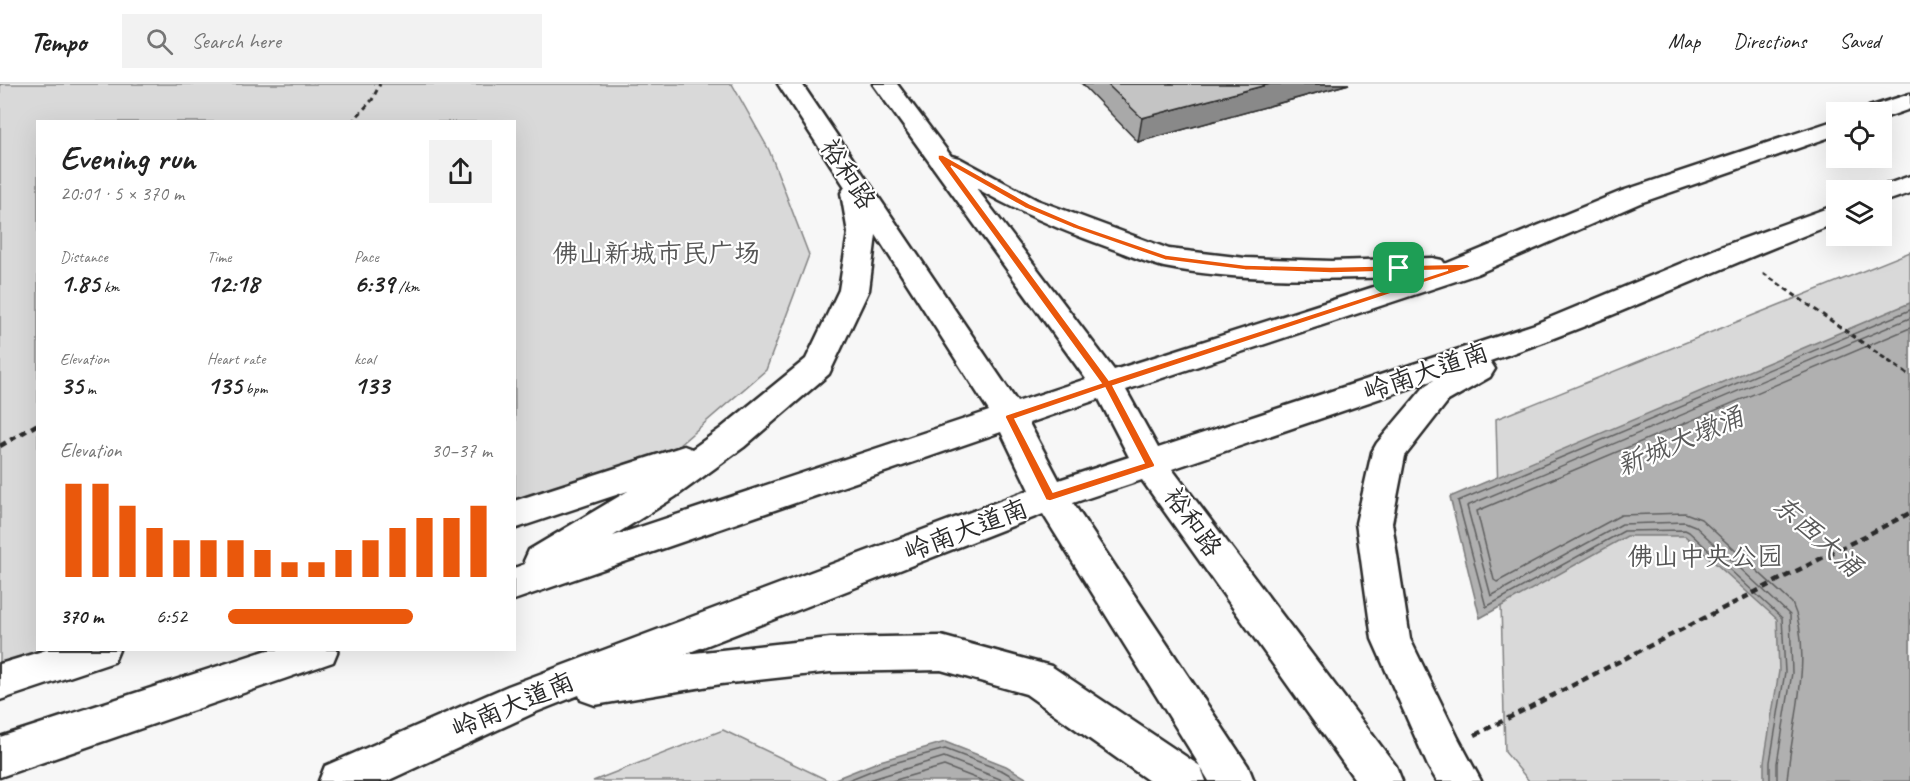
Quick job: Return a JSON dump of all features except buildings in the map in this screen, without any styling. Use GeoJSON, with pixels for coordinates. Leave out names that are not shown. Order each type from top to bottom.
{"type":"FeatureCollection","features":[{"type":"Feature","properties":{"kind":"main road","name":"裕和路"},"geometry":{"type":"LineString","coordinates":[[790,84],[1010,417],[1050,497],[1233,781]]}},
{"type":"Feature","properties":{"kind":"main road","name":"裕和路"},"geometry":{"type":"LineString","coordinates":[[885,84],[1107,384],[1150,465],[1381,781]]}},
{"type":"Feature","properties":{"kind":"main road"},"geometry":{"type":"LineString","coordinates":[[1892,106],[1908,99]]}},
{"type":"Feature","properties":{"kind":"main road"},"geometry":{"type":"LineString","coordinates":[[516,583],[1107,384],[1467,267],[1631,197],[1826,130]]}},
{"type":"Feature","properties":{"kind":"main road"},"geometry":{"type":"LineString","coordinates":[[940,157],[1028,206],[1165,258],[1245,267],[1331,270],[1467,267]]}},
{"type":"Feature","properties":{"kind":"main road"},"geometry":{"type":"LineString","coordinates":[[516,576],[663,487],[717,449],[818,366],[854,290],[862,233],[851,179]]}},
{"type":"Feature","properties":{"kind":"main road"},"geometry":{"type":"LineString","coordinates":[[1892,191],[1910,184]]}},
{"type":"Feature","properties":{"kind":"main road","name":"岭南大道南"},"geometry":{"type":"LineString","coordinates":[[340,781],[522,699],[1050,497],[1546,332],[1733,252],[1826,217]]}},
{"type":"Feature","properties":{"kind":"main road"},"geometry":{"type":"LineString","coordinates":[[1452,766],[1391,639],[1374,523],[1389,452],[1437,393],[1546,332]]}},
{"type":"Feature","properties":{"kind":"main road"},"geometry":{"type":"LineString","coordinates":[[516,514],[717,449]]}},
{"type":"Feature","properties":{"kind":"main road"},"geometry":{"type":"LineString","coordinates":[[0,682],[97,651]]}},
{"type":"Feature","properties":{"kind":"main road"},"geometry":{"type":"LineString","coordinates":[[0,757],[316,651]]}},
{"type":"Feature","properties":{"kind":"main road"},"geometry":{"type":"LineString","coordinates":[[522,699],[721,666],[830,655],[941,653],[1037,678],[1185,781]]}},
{"type":"Feature","properties":{"kind":"path"},"geometry":{"type":"LineString","coordinates":[[354,120],[372,100],[380,84]]}},
{"type":"Feature","properties":{"kind":"path"},"geometry":{"type":"LineString","coordinates":[[1733,252],[1910,376]]}},
{"type":"Feature","properties":{"kind":"path"},"geometry":{"type":"LineString","coordinates":[[0,446],[36,425]]}},
{"type":"Feature","properties":{"kind":"path"},"geometry":{"type":"LineString","coordinates":[[1452,766],[1681,628],[1910,513]]}},
{"type":"Feature","properties":{"kind":"green space","name":"佛山新城市民广场"},"geometry":{"type":"Polygon","coordinates":[[[0,84],[732,84],[769,150],[809,255],[766,370],[671,452],[516,505],[516,120],[36,120],[36,651],[75,651],[0,675],[0,84]]]}},
{"type":"Feature","properties":{"kind":"green space","name":"佛山中央公园"},"geometry":{"type":"Polygon","coordinates":[[[1910,252],[1910,781],[1529,781],[1505,752],[1496,419],[1910,252]]]}},
{"type":"Feature","properties":{"kind":"green space"},"geometry":{"type":"Polygon","coordinates":[[[723,730],[829,781],[593,781],[723,730]]]}},
{"type":"Feature","properties":{"kind":"water"},"geometry":{"type":"Polygon","coordinates":[[[1910,303],[1910,781],[1764,781],[1764,762],[1779,671],[1777,619],[1685,536],[1627,536],[1480,618],[1450,497],[1910,303]]]}},
{"type":"Feature","properties":{"kind":"water"},"geometry":{"type":"Polygon","coordinates":[[[945,742],[1006,766],[1031,781],[830,781],[880,761],[945,742]]]}},
{"type":"Feature","properties":{"kind":"route"},"geometry":{"type":"LineString","coordinates":[[1399,268],[1331,270],[1245,267],[1165,258],[1028,206],[940,157],[1107,384],[1150,465],[1050,497],[1010,417],[1107,384],[1467,267],[1399,268]]}},
{"type":"Feature","properties":{"kind":"water label","name":"新城大墩涌"},"geometry":{"type":"Point","coordinates":[1680,441]}},
{"type":"Feature","properties":{"kind":"water label","name":"东西大涌"},"geometry":{"type":"Point","coordinates":[1818,536]}}]}
